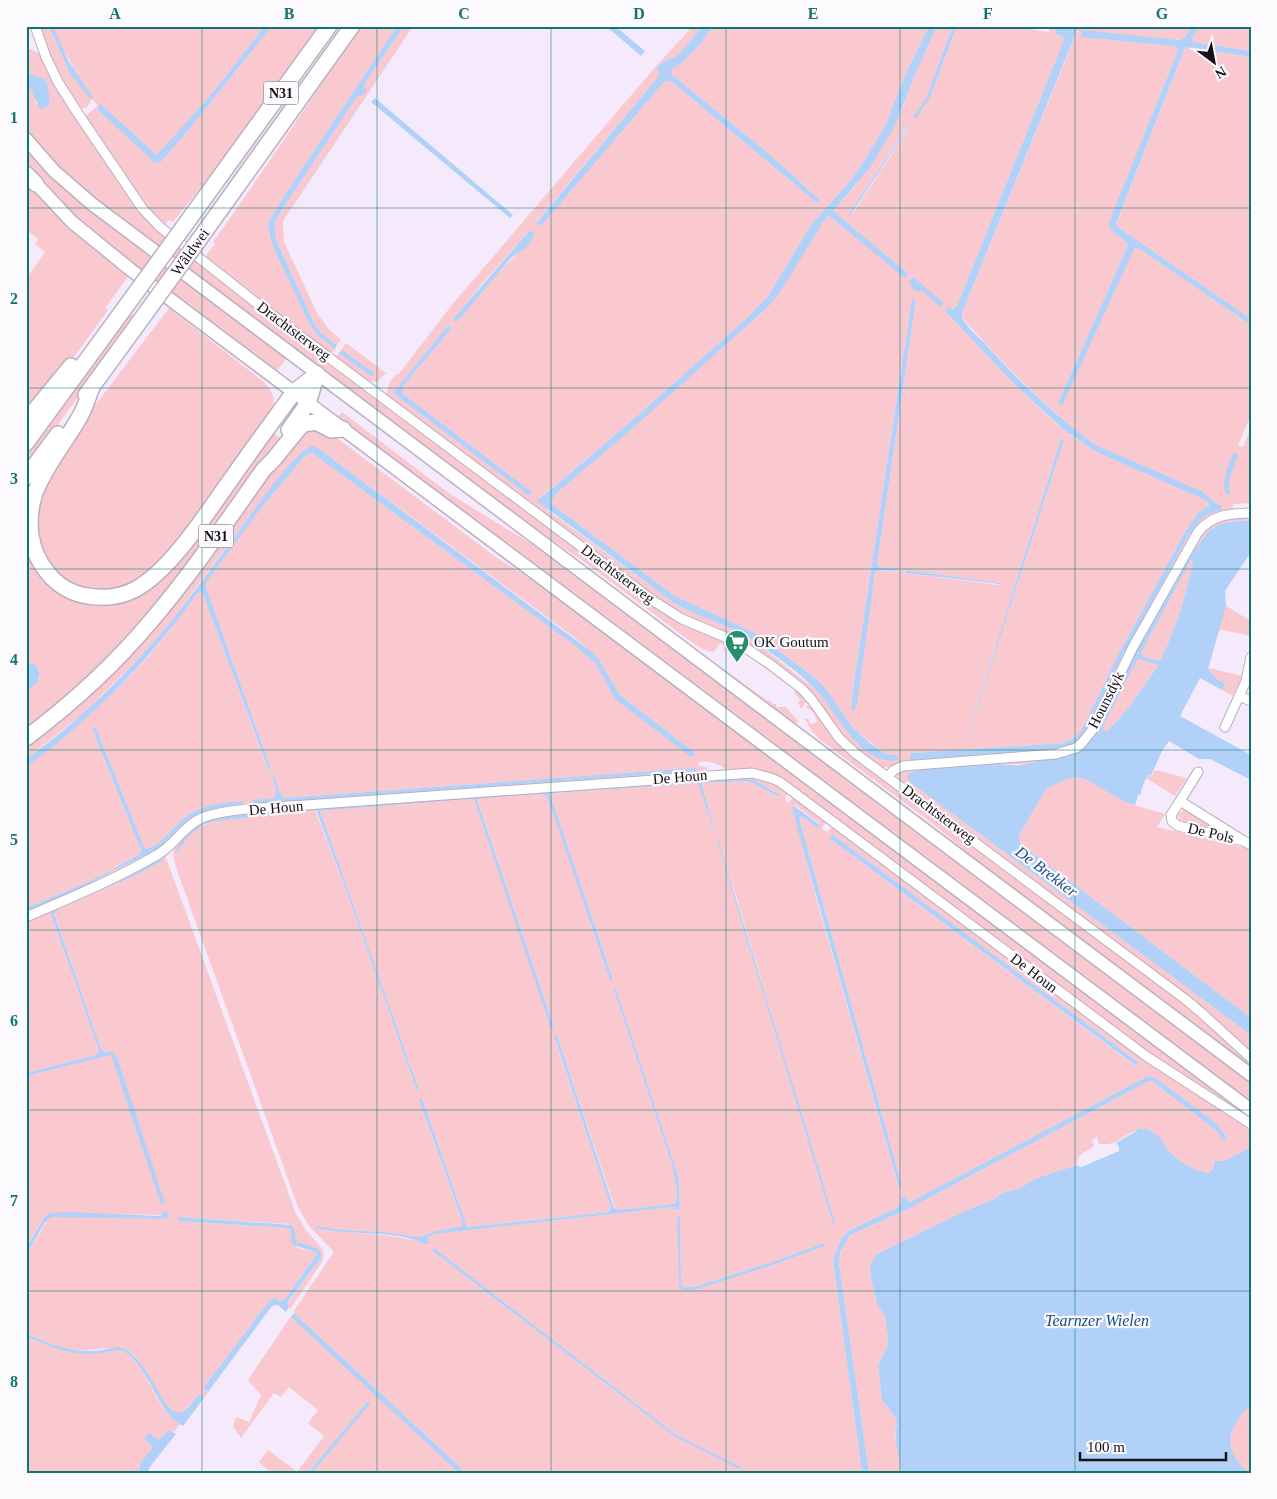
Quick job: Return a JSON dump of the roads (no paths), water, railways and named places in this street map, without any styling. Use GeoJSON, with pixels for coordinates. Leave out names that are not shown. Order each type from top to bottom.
{"type":"FeatureCollection","features":[{"type":"Feature","properties":{"kind":"highway","name":"Wâldwei"},"geometry":{"type":"LineString","coordinates":[[26,443],[329,26]]}},
{"type":"Feature","properties":{"kind":"highway","name":"Wâldwei"},"geometry":{"type":"LineString","coordinates":[[26,477],[352,26]]}},
{"type":"Feature","properties":{"kind":"highway","name":"N31"},"geometry":{"type":"LineString","coordinates":[[26,421],[96,334],[124,309]]}},
{"type":"Feature","properties":{"kind":"highway"},"geometry":{"type":"LineString","coordinates":[[294,392],[317,374]]}},
{"type":"Feature","properties":{"kind":"highway"},"geometry":{"type":"LineString","coordinates":[[308,403],[317,374]]}},
{"type":"Feature","properties":{"kind":"highway","name":"N31"},"geometry":{"type":"LineString","coordinates":[[92,387],[80,417],[44,475],[35,494],[30,522],[35,552],[48,574],[70,590],[96,598],[126,593],[143,584],[160,571],[191,535],[294,392]]}},
{"type":"Feature","properties":{"kind":"highway","name":"N31"},"geometry":{"type":"LineString","coordinates":[[264,469],[270,456],[308,403]]}},
{"type":"Feature","properties":{"kind":"highway","name":"N31"},"geometry":{"type":"LineString","coordinates":[[26,738],[75,697],[149,623],[293,433],[304,424],[316,422],[331,430],[343,429]]}},
{"type":"Feature","properties":{"kind":"main road","name":"Drachtsterweg"},"geometry":{"type":"LineString","coordinates":[[26,139],[54,171],[78,193],[1251,1075]]}},
{"type":"Feature","properties":{"kind":"main road"},"geometry":{"type":"LineString","coordinates":[[29,176],[72,222],[98,244],[1251,1110]]}},
{"type":"Feature","properties":{"kind":"street","name":"Drachtsterweg"},"geometry":{"type":"LineString","coordinates":[[35,26],[58,82],[142,208],[160,227],[254,302],[655,602],[682,619],[737,642],[771,665],[802,689],[846,745],[1185,999],[1251,1058]]}},
{"type":"Feature","properties":{"kind":"street","name":"Hounsdyk"},"geometry":{"type":"LineString","coordinates":[[888,776],[894,770],[903,766],[1056,754],[1076,748],[1093,729],[1133,648],[1203,525],[1213,518],[1231,514],[1251,513]]}},
{"type":"Feature","properties":{"kind":"street"},"geometry":{"type":"LineString","coordinates":[[1225,727],[1239,696],[1248,682],[1251,657]]}},
{"type":"Feature","properties":{"kind":"street"},"geometry":{"type":"LineString","coordinates":[[1239,696],[1251,701]]}},
{"type":"Feature","properties":{"kind":"street","name":"De Pols"},"geometry":{"type":"LineString","coordinates":[[1198,772],[1171,815],[1175,824],[1247,843]]}},
{"type":"Feature","properties":{"kind":"street","name":"De Houn"},"geometry":{"type":"LineString","coordinates":[[26,917],[150,859],[167,849],[191,825],[210,816],[247,810],[306,805],[752,773],[780,782],[1146,1056],[1251,1124]]}},
{"type":"Feature","properties":{"kind":"street","name":"De Pols"},"geometry":{"type":"LineString","coordinates":[[1180,801],[1247,843]]}},
{"type":"Feature","properties":{"kind":"water"},"geometry":{"type":"Polygon","coordinates":[[[49,26],[53,26],[68,60],[93,97],[90,99],[69,72],[49,26]]]}},
{"type":"Feature","properties":{"kind":"water"},"geometry":{"type":"Polygon","coordinates":[[[265,26],[272,26],[160,163],[154,162],[98,110],[98,105],[101,104],[157,155],[209,97],[265,26]]]}},
{"type":"Feature","properties":{"kind":"water"},"geometry":{"type":"Polygon","coordinates":[[[397,26],[404,26],[365,83],[364,86],[367,90],[364,94],[357,97],[276,219],[275,232],[278,244],[313,321],[320,332],[337,345],[335,349],[317,335],[310,325],[273,247],[268,227],[269,221],[397,26]]]}},
{"type":"Feature","properties":{"kind":"water"},"geometry":{"type":"Polygon","coordinates":[[[606,26],[615,26],[645,51],[641,56],[606,26]]]}},
{"type":"Feature","properties":{"kind":"water"},"geometry":{"type":"Polygon","coordinates":[[[703,26],[714,26],[689,56],[671,70],[671,74],[768,153],[820,200],[817,203],[671,81],[664,82],[541,226],[536,223],[658,77],[659,72],[657,68],[660,64],[678,55],[703,26]]]}},
{"type":"Feature","properties":{"kind":"water"},"geometry":{"type":"Polygon","coordinates":[[[929,26],[937,26],[895,126],[869,169],[833,211],[909,274],[905,278],[827,216],[782,289],[769,306],[633,428],[558,492],[551,501],[553,505],[675,596],[755,633],[818,680],[854,729],[884,753],[898,756],[898,760],[884,760],[872,755],[861,746],[815,689],[785,663],[743,634],[674,603],[537,501],[628,424],[747,318],[768,296],[811,225],[850,181],[885,126],[906,73],[929,26]]]}},
{"type":"Feature","properties":{"kind":"water"},"geometry":{"type":"Polygon","coordinates":[[[953,26],[957,26],[930,97],[917,117],[914,118],[926,98],[953,26]]]}},
{"type":"Feature","properties":{"kind":"water"},"geometry":{"type":"Polygon","coordinates":[[[1056,26],[1068,26],[1077,29],[962,317],[970,329],[1025,385],[1096,445],[1201,491],[1221,505],[1222,510],[1209,514],[1201,520],[1187,538],[1112,676],[1088,728],[1079,740],[1067,747],[1058,749],[911,760],[909,757],[911,753],[1064,743],[1077,736],[1119,653],[1185,532],[1198,513],[1210,505],[1205,500],[1096,452],[1066,432],[1014,384],[945,311],[948,306],[953,309],[957,306],[1064,40],[1063,36],[1055,34],[1056,26]]]}},
{"type":"Feature","properties":{"kind":"water"},"geometry":{"type":"Polygon","coordinates":[[[1193,26],[1200,26],[1192,38],[1193,42],[1251,51],[1251,57],[1188,47],[1184,50],[1116,224],[1251,319],[1251,325],[1138,248],[1134,249],[1062,406],[1058,403],[1128,245],[1111,229],[1109,222],[1178,50],[1174,46],[1081,37],[1082,30],[1180,40],[1185,37],[1193,26]]]}},
{"type":"Feature","properties":{"kind":"water"},"geometry":{"type":"Polygon","coordinates":[[[26,69],[32,75],[45,79],[49,105],[45,108],[40,109],[26,79],[26,69]]]}},
{"type":"Feature","properties":{"kind":"water"},"geometry":{"type":"Polygon","coordinates":[[[375,98],[513,215],[510,218],[371,102],[375,98]]]}},
{"type":"Feature","properties":{"kind":"water"},"geometry":{"type":"Polygon","coordinates":[[[910,125],[850,216],[849,214],[910,125]]]}},
{"type":"Feature","properties":{"kind":"water"},"geometry":{"type":"Polygon","coordinates":[[[530,230],[535,234],[528,246],[511,258],[457,322],[453,319],[530,230]]]}},
{"type":"Feature","properties":{"kind":"water"},"geometry":{"type":"Polygon","coordinates":[[[913,277],[944,303],[940,307],[923,291],[914,291],[909,282],[913,277]]]}},
{"type":"Feature","properties":{"kind":"water"},"geometry":{"type":"Polygon","coordinates":[[[912,298],[916,300],[877,564],[879,567],[898,569],[898,571],[878,570],[875,572],[857,705],[854,711],[851,709],[853,689],[912,298]]]}},
{"type":"Feature","properties":{"kind":"water"},"geometry":{"type":"Polygon","coordinates":[[[448,325],[452,328],[403,386],[402,393],[532,492],[529,496],[393,393],[448,325]]]}},
{"type":"Feature","properties":{"kind":"water"},"geometry":{"type":"Polygon","coordinates":[[[342,350],[375,373],[372,377],[339,353],[342,350]]]}},
{"type":"Feature","properties":{"kind":"water"},"geometry":{"type":"Polygon","coordinates":[[[1061,439],[1064,440],[966,741],[1061,439]]]}},
{"type":"Feature","properties":{"kind":"water"},"geometry":{"type":"Polygon","coordinates":[[[312,446],[318,448],[592,652],[598,658],[620,695],[694,752],[695,755],[691,757],[615,699],[594,662],[574,645],[312,453],[305,456],[263,506],[205,584],[271,770],[269,771],[202,591],[197,594],[139,665],[97,709],[26,767],[26,759],[85,712],[156,639],[282,473],[305,449],[312,446]]]}},
{"type":"Feature","properties":{"kind":"water"},"geometry":{"type":"Polygon","coordinates":[[[1236,453],[1238,455],[1229,480],[1230,494],[1226,495],[1225,474],[1233,454],[1236,453]]]}},
{"type":"Feature","properties":{"kind":"water","name":"De Brekker"},"geometry":{"type":"Polygon","coordinates":[[[1251,520],[1251,552],[1225,591],[1226,606],[1208,669],[1217,679],[1226,684],[1222,690],[1200,678],[1180,716],[1251,755],[1251,780],[1210,759],[1199,759],[1169,741],[1162,751],[1151,776],[1148,775],[1144,782],[1135,805],[1125,802],[1085,779],[1077,777],[1067,779],[1047,788],[1019,835],[1019,840],[1022,845],[1251,1018],[1251,1035],[911,783],[907,777],[912,772],[933,766],[973,764],[1023,765],[1040,760],[1068,756],[1080,751],[1090,742],[1139,644],[1193,548],[1197,548],[1202,539],[1213,528],[1225,523],[1251,520]],[[1191,560],[1141,653],[1144,657],[1160,661],[1171,637],[1183,601],[1193,563],[1191,560]],[[1139,659],[1103,726],[1103,730],[1108,731],[1129,707],[1158,665],[1139,659]]]}},
{"type":"Feature","properties":{"kind":"water"},"geometry":{"type":"Polygon","coordinates":[[[906,570],[1000,583],[1000,584],[905,573],[906,570]]]}},
{"type":"Feature","properties":{"kind":"water"},"geometry":{"type":"Polygon","coordinates":[[[26,662],[36,665],[40,673],[38,682],[27,689],[26,662]]]}},
{"type":"Feature","properties":{"kind":"water"},"geometry":{"type":"Polygon","coordinates":[[[96,728],[145,849],[151,848],[162,840],[185,818],[196,811],[208,806],[228,802],[242,801],[243,805],[201,813],[187,821],[156,850],[115,870],[114,868],[140,854],[141,850],[92,729],[96,728]]]}},
{"type":"Feature","properties":{"kind":"water"},"geometry":{"type":"Polygon","coordinates":[[[696,768],[697,771],[253,804],[252,800],[274,798],[276,790],[272,777],[275,777],[280,793],[284,798],[696,768]]]}},
{"type":"Feature","properties":{"kind":"water"},"geometry":{"type":"Polygon","coordinates":[[[745,778],[756,781],[780,795],[779,797],[745,781],[703,783],[702,786],[714,831],[697,781],[745,778]]]}},
{"type":"Feature","properties":{"kind":"water"},"geometry":{"type":"Polygon","coordinates":[[[689,782],[690,784],[555,793],[550,795],[613,979],[610,980],[547,796],[541,794],[479,798],[477,800],[554,1027],[551,1028],[474,800],[320,811],[419,1090],[417,1091],[316,810],[211,822],[203,825],[189,836],[175,852],[182,840],[193,828],[202,822],[222,817],[324,807],[689,782]]]}},
{"type":"Feature","properties":{"kind":"water"},"geometry":{"type":"Polygon","coordinates":[[[793,805],[820,825],[817,828],[803,817],[799,818],[902,1186],[899,1187],[799,835],[793,805]]]}},
{"type":"Feature","properties":{"kind":"water"},"geometry":{"type":"Polygon","coordinates":[[[832,834],[1138,1062],[1136,1066],[829,838],[832,834]]]}},
{"type":"Feature","properties":{"kind":"water"},"geometry":{"type":"Polygon","coordinates":[[[718,840],[819,1170],[835,1224],[833,1224],[718,840]]]}},
{"type":"Feature","properties":{"kind":"water"},"geometry":{"type":"Polygon","coordinates":[[[163,858],[164,860],[136,875],[65,906],[137,872],[163,858]]]}},
{"type":"Feature","properties":{"kind":"water"},"geometry":{"type":"Polygon","coordinates":[[[108,871],[109,873],[72,892],[26,911],[26,908],[88,882],[108,871]]]}},
{"type":"Feature","properties":{"kind":"water"},"geometry":{"type":"Polygon","coordinates":[[[57,908],[58,910],[54,913],[101,1049],[105,1052],[112,1052],[117,1057],[165,1203],[161,1204],[111,1055],[26,1076],[26,1073],[96,1055],[99,1050],[50,911],[57,908]]]}},
{"type":"Feature","properties":{"kind":"water"},"geometry":{"type":"Polygon","coordinates":[[[615,987],[677,1173],[680,1209],[675,1210],[674,1207],[434,1234],[428,1237],[429,1243],[426,1245],[399,1236],[316,1228],[316,1226],[419,1237],[435,1231],[461,1227],[463,1223],[419,1099],[422,1098],[467,1227],[608,1212],[611,1207],[554,1036],[557,1035],[614,1208],[619,1210],[673,1204],[676,1202],[677,1191],[672,1165],[613,988],[615,987]]]}},
{"type":"Feature","properties":{"kind":"water"},"geometry":{"type":"Polygon","coordinates":[[[1148,1076],[1156,1078],[1217,1124],[1226,1139],[1221,1140],[1220,1135],[1213,1128],[1153,1082],[1149,1081],[908,1209],[850,1235],[840,1253],[839,1264],[869,1473],[862,1473],[833,1260],[841,1239],[848,1231],[896,1208],[900,1205],[901,1198],[905,1196],[909,1202],[912,1201],[1148,1076]]]}},
{"type":"Feature","properties":{"kind":"water","name":"Tearnzer Wielen"},"geometry":{"type":"Polygon","coordinates":[[[1138,1128],[1148,1129],[1162,1139],[1174,1156],[1188,1166],[1203,1172],[1209,1173],[1213,1168],[1215,1160],[1224,1161],[1251,1147],[1251,1403],[1237,1422],[1230,1438],[1234,1455],[1249,1473],[902,1473],[895,1435],[897,1425],[895,1417],[882,1400],[878,1365],[887,1348],[888,1337],[885,1316],[877,1304],[870,1264],[877,1254],[967,1210],[992,1200],[1002,1193],[1018,1189],[1037,1178],[1077,1165],[1080,1167],[1084,1166],[1119,1151],[1116,1143],[1135,1132],[1138,1128]]]}},
{"type":"Feature","properties":{"kind":"water"},"geometry":{"type":"Polygon","coordinates":[[[70,1212],[160,1216],[163,1212],[167,1212],[168,1216],[166,1219],[52,1217],[45,1222],[26,1256],[26,1248],[45,1216],[51,1213],[70,1212]]]}},
{"type":"Feature","properties":{"kind":"water"},"geometry":{"type":"Polygon","coordinates":[[[178,1217],[292,1225],[295,1230],[296,1242],[317,1248],[321,1253],[321,1258],[287,1303],[289,1307],[286,1312],[278,1305],[272,1306],[208,1392],[203,1388],[270,1300],[274,1298],[280,1301],[285,1299],[317,1254],[316,1252],[293,1245],[291,1231],[288,1228],[178,1221],[178,1217]]]}},
{"type":"Feature","properties":{"kind":"water"},"geometry":{"type":"Polygon","coordinates":[[[677,1217],[680,1217],[681,1283],[684,1287],[694,1287],[824,1243],[825,1246],[695,1290],[682,1290],[679,1287],[677,1217]]]}},
{"type":"Feature","properties":{"kind":"water"},"geometry":{"type":"Polygon","coordinates":[[[434,1248],[675,1434],[741,1467],[739,1469],[674,1436],[434,1252],[432,1250],[434,1248]]]}},
{"type":"Feature","properties":{"kind":"water"},"geometry":{"type":"Polygon","coordinates":[[[294,1313],[459,1466],[464,1473],[459,1473],[291,1317],[294,1313]]]}},
{"type":"Feature","properties":{"kind":"water"},"geometry":{"type":"Polygon","coordinates":[[[26,1333],[50,1343],[75,1350],[95,1351],[120,1347],[127,1350],[146,1371],[166,1404],[176,1412],[181,1413],[188,1408],[199,1394],[204,1398],[183,1426],[174,1420],[161,1404],[140,1368],[127,1354],[120,1350],[99,1354],[66,1351],[34,1340],[26,1336],[26,1333]]]}},
{"type":"Feature","properties":{"kind":"water"},"geometry":{"type":"Polygon","coordinates":[[[367,1402],[370,1404],[312,1473],[308,1473],[367,1402]]]}},
{"type":"Feature","properties":{"kind":"water"},"geometry":{"type":"Polygon","coordinates":[[[169,1430],[176,1434],[149,1468],[148,1473],[138,1473],[141,1462],[153,1447],[144,1439],[149,1433],[159,1440],[169,1430]]]}},
{"type":"Feature","properties":{"kind":"place","name":"OK Goutum"},"geometry":{"type":"Point","coordinates":[737,663]}}]}
